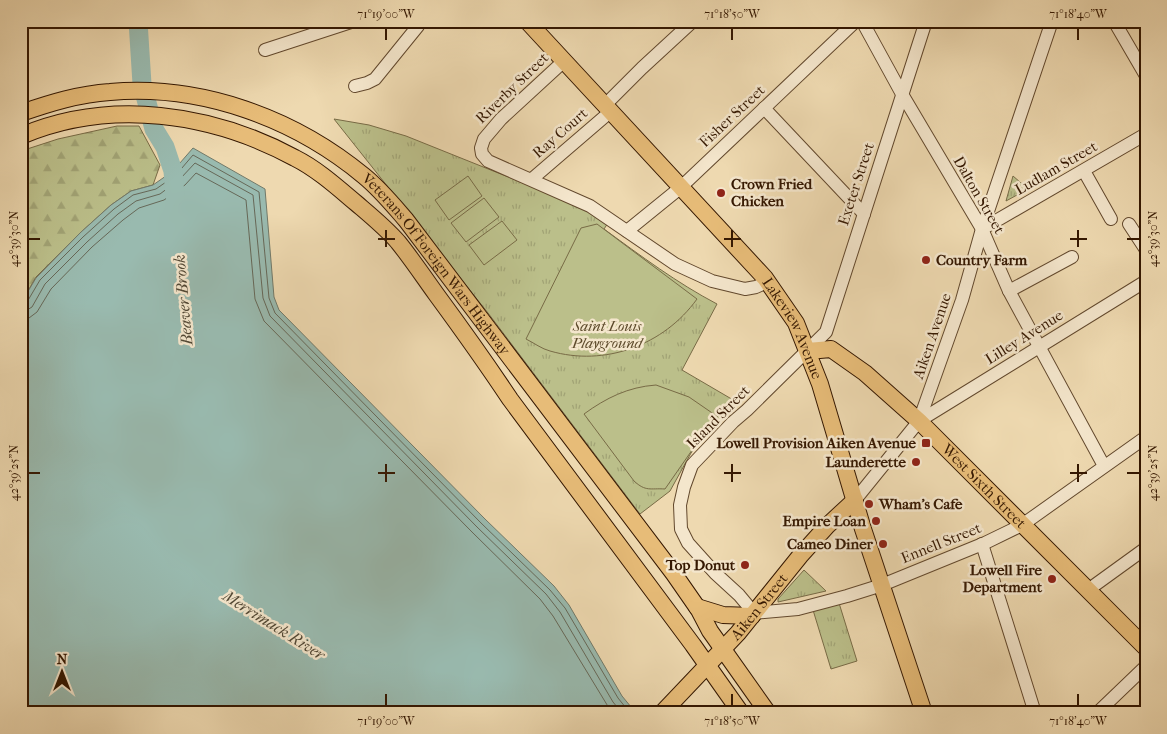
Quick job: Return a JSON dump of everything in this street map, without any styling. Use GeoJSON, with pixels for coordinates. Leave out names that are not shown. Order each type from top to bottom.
{"type":"FeatureCollection","features":[{"type":"Feature","properties":{"kind":"main road","name":"Lakeview Avenue"},"geometry":{"type":"LineString","coordinates":[[527,21],[767,282],[796,323],[820,384],[855,500],[924,713]]}},
{"type":"Feature","properties":{"kind":"main road","name":"Veterans Of Foreign Wars Highway"},"geometry":{"type":"LineString","coordinates":[[21,113],[76,96],[111,92],[163,92],[220,101],[288,126],[332,152],[390,201],[448,274],[624,506],[697,607],[722,649]]}},
{"type":"Feature","properties":{"kind":"main road","name":"Veterans Of Foreign Wars Highway"},"geometry":{"type":"LineString","coordinates":[[21,136],[75,120],[112,115],[169,116],[217,125],[238,132],[296,158],[329,181],[397,241],[510,399],[706,665]]}},
{"type":"Feature","properties":{"kind":"main road","name":"West Sixth Street"},"geometry":{"type":"LineString","coordinates":[[808,351],[831,349],[865,373],[919,421],[1146,648]]}},
{"type":"Feature","properties":{"kind":"main road","name":"Aiken Street"},"geometry":{"type":"LineString","coordinates":[[663,711],[722,649],[827,526],[855,500]]}},
{"type":"Feature","properties":{"kind":"main road"},"geometry":{"type":"LineString","coordinates":[[697,607],[723,615],[753,614]]}},
{"type":"Feature","properties":{"kind":"main road"},"geometry":{"type":"LineString","coordinates":[[722,649],[768,713]]}},
{"type":"Feature","properties":{"kind":"main road"},"geometry":{"type":"LineString","coordinates":[[706,665],[741,713]]}},
{"type":"Feature","properties":{"kind":"street"},"geometry":{"type":"LineString","coordinates":[[265,50],[354,21]]}},
{"type":"Feature","properties":{"kind":"street"},"geometry":{"type":"LineString","coordinates":[[355,86],[367,83],[375,78],[418,26],[420,21]]}},
{"type":"Feature","properties":{"kind":"street","name":"Ray Court"},"geometry":{"type":"LineString","coordinates":[[532,179],[607,109],[642,68],[693,21]]}},
{"type":"Feature","properties":{"kind":"street","name":"Fisher Street"},"geometry":{"type":"LineString","coordinates":[[627,231],[680,188],[856,21]]}},
{"type":"Feature","properties":{"kind":"street","name":"Dalton Street"},"geometry":{"type":"LineString","coordinates":[[862,21],[902,94],[982,229],[1009,291],[1104,466]]}},
{"type":"Feature","properties":{"kind":"street","name":"Exeter Street"},"geometry":{"type":"LineString","coordinates":[[808,351],[826,332],[926,21]]}},
{"type":"Feature","properties":{"kind":"street","name":"Aiken Avenue"},"geometry":{"type":"LineString","coordinates":[[855,500],[919,421],[962,300],[982,229],[1052,21]]}},
{"type":"Feature","properties":{"kind":"street"},"geometry":{"type":"LineString","coordinates":[[1114,21],[1146,76]]}},
{"type":"Feature","properties":{"kind":"street","name":"Riverby Street"},"geometry":{"type":"LineString","coordinates":[[532,179],[488,161],[482,154],[484,139],[501,119],[564,61]]}},
{"type":"Feature","properties":{"kind":"street"},"geometry":{"type":"LineString","coordinates":[[764,108],[864,214]]}},
{"type":"Feature","properties":{"kind":"street","name":"Ludlam Street"},"geometry":{"type":"LineString","coordinates":[[982,229],[1146,134]]}},
{"type":"Feature","properties":{"kind":"street"},"geometry":{"type":"LineString","coordinates":[[1084,171],[1112,220]]}},
{"type":"Feature","properties":{"kind":"street"},"geometry":{"type":"LineString","coordinates":[[532,179],[590,206],[675,264],[712,281],[745,289],[767,282]]}},
{"type":"Feature","properties":{"kind":"street"},"geometry":{"type":"LineString","coordinates":[[1129,224],[1146,250]]}},
{"type":"Feature","properties":{"kind":"street"},"geometry":{"type":"LineString","coordinates":[[1009,291],[1072,257]]}},
{"type":"Feature","properties":{"kind":"street","name":"Lilley Avenue"},"geometry":{"type":"LineString","coordinates":[[919,421],[1146,281]]}},
{"type":"Feature","properties":{"kind":"street","name":"Island Street"},"geometry":{"type":"LineString","coordinates":[[753,614],[739,595],[715,573],[688,543],[681,529],[680,505],[692,465],[808,351]]}},
{"type":"Feature","properties":{"kind":"street","name":"Ennell Street"},"geometry":{"type":"LineString","coordinates":[[753,614],[798,609],[882,585],[982,544],[1022,525],[1146,437]]}},
{"type":"Feature","properties":{"kind":"street"},"geometry":{"type":"LineString","coordinates":[[982,544],[1035,713]]}},
{"type":"Feature","properties":{"kind":"street"},"geometry":{"type":"LineString","coordinates":[[1088,590],[1146,548]]}},
{"type":"Feature","properties":{"kind":"street"},"geometry":{"type":"LineString","coordinates":[[1097,713],[1146,666]]}},
{"type":"Feature","properties":{"kind":"green space","name":"Saint Louis Playground"},"geometry":{"type":"Polygon","coordinates":[[[334,119],[369,125],[406,136],[578,205],[608,223],[604,229],[645,259],[717,304],[682,370],[735,401],[691,453],[670,491],[640,514],[488,313],[334,119]]]}},
{"type":"Feature","properties":{"kind":"green space"},"geometry":{"type":"Polygon","coordinates":[[[117,126],[139,126],[160,165],[153,185],[131,191],[111,205],[36,277],[21,303],[21,151],[58,139],[117,126]]]}},
{"type":"Feature","properties":{"kind":"green space"},"geometry":{"type":"Polygon","coordinates":[[[468,176],[482,196],[449,220],[435,200],[468,176]]]}},
{"type":"Feature","properties":{"kind":"green space"},"geometry":{"type":"Polygon","coordinates":[[[1013,176],[1028,189],[1006,201],[1013,176]]]}},
{"type":"Feature","properties":{"kind":"green space"},"geometry":{"type":"Polygon","coordinates":[[[484,198],[499,217],[466,242],[451,223],[484,198]]]}},
{"type":"Feature","properties":{"kind":"green space"},"geometry":{"type":"Polygon","coordinates":[[[502,221],[517,240],[484,265],[469,245],[502,221]]]}},
{"type":"Feature","properties":{"kind":"green space"},"geometry":{"type":"Polygon","coordinates":[[[597,224],[697,299],[668,329],[632,348],[612,354],[592,356],[571,355],[544,349],[526,339],[581,228],[597,224]]]}},
{"type":"Feature","properties":{"kind":"green space"},"geometry":{"type":"Polygon","coordinates":[[[656,385],[689,397],[718,417],[665,489],[645,488],[634,481],[584,414],[618,394],[636,388],[656,385]]]}},
{"type":"Feature","properties":{"kind":"green space"},"geometry":{"type":"Polygon","coordinates":[[[804,570],[826,591],[778,602],[778,599],[804,570]]]}},
{"type":"Feature","properties":{"kind":"green space"},"geometry":{"type":"Polygon","coordinates":[[[839,603],[857,661],[831,669],[813,610],[839,603]]]}},
{"type":"Feature","properties":{"kind":"water","name":"Merrimack River"},"geometry":{"type":"Polygon","coordinates":[[[193,148],[265,189],[274,297],[279,310],[485,519],[554,586],[569,605],[622,696],[636,713],[21,713],[21,303],[36,278],[80,233],[111,205],[131,191],[153,185],[173,171],[193,148]]]}},
{"type":"Feature","properties":{"kind":"waterway","name":"Beaver Brook"},"geometry":{"type":"LineString","coordinates":[[138,21],[142,84],[154,129],[165,147],[173,171],[175,196]]}},
{"type":"Feature","properties":{"kind":"place","name":"Crown Fried Chicken"},"geometry":{"type":"Point","coordinates":[721,193]}},
{"type":"Feature","properties":{"kind":"place","name":"Country Farm"},"geometry":{"type":"Point","coordinates":[926,260]}},
{"type":"Feature","properties":{"kind":"place","name":"Lowell Provision Aiken Avenue"},"geometry":{"type":"Point","coordinates":[926,443]}},
{"type":"Feature","properties":{"kind":"place","name":"Launderette"},"geometry":{"type":"Point","coordinates":[916,462]}},
{"type":"Feature","properties":{"kind":"place","name":"Wham's Cafe"},"geometry":{"type":"Point","coordinates":[869,504]}},
{"type":"Feature","properties":{"kind":"place","name":"Empire Loan"},"geometry":{"type":"Point","coordinates":[876,521]}},
{"type":"Feature","properties":{"kind":"place","name":"Cameo Diner"},"geometry":{"type":"Point","coordinates":[883,544]}},
{"type":"Feature","properties":{"kind":"place","name":"Top Donut"},"geometry":{"type":"Point","coordinates":[745,565]}},
{"type":"Feature","properties":{"kind":"place","name":"Lowell Fire Department"},"geometry":{"type":"Point","coordinates":[1052,579]}}]}
